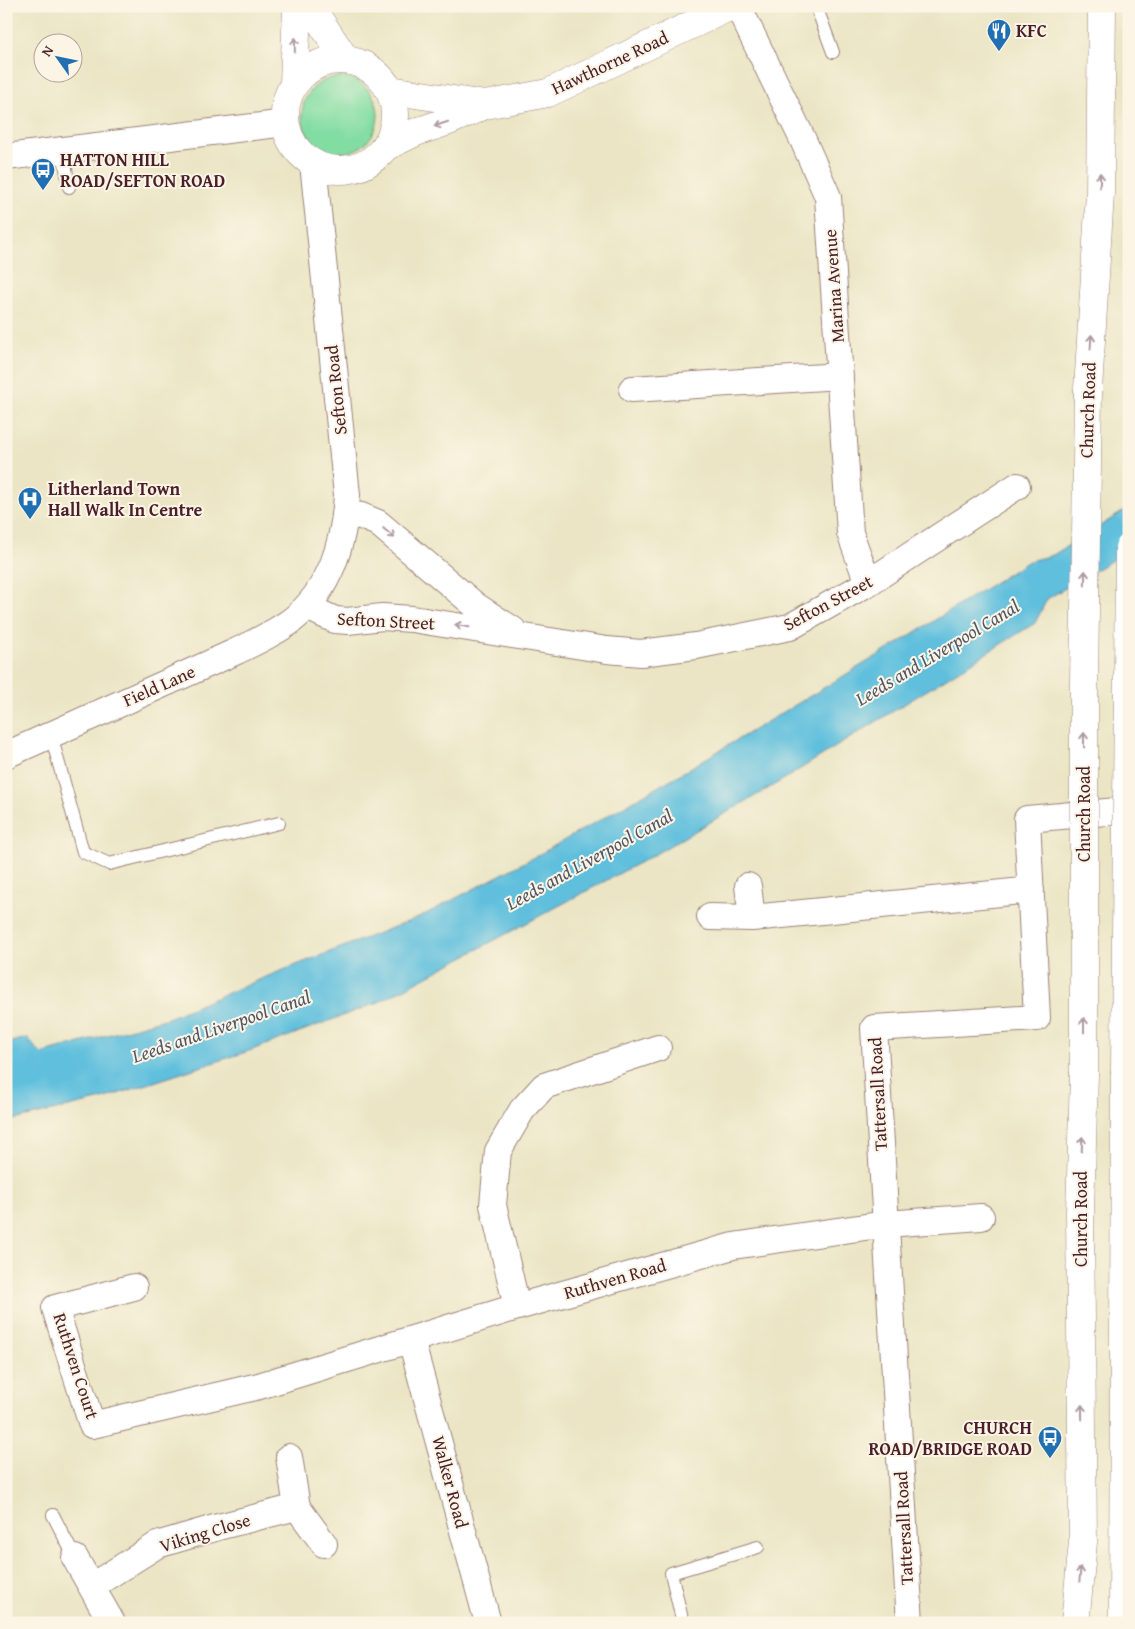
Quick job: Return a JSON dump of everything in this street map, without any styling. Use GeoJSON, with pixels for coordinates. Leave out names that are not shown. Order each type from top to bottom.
{"type":"FeatureCollection","features":[{"type":"Feature","properties":{"kind":"main road"},"geometry":{"type":"LineString","coordinates":[[294,84],[304,73],[317,65],[331,60],[346,60],[359,63],[371,69],[382,78],[390,90],[394,104],[395,119],[392,134],[385,147],[374,159],[360,166],[344,170],[328,169],[313,163],[300,153],[291,139],[286,123],[287,103],[294,84],[296,6]]}},
{"type":"Feature","properties":{"kind":"main road"},"geometry":{"type":"LineString","coordinates":[[310,6],[346,60]]}},
{"type":"Feature","properties":{"kind":"main road","name":"Hawthorne Road"},"geometry":{"type":"LineString","coordinates":[[385,147],[416,132],[449,122],[485,105],[548,93],[730,6]]}},
{"type":"Feature","properties":{"kind":"main road","name":"Church Road"},"geometry":{"type":"LineString","coordinates":[[1076,1623],[1083,1542],[1080,1212],[1084,1074],[1084,684],[1088,390],[1100,194],[1098,14]]}},
{"type":"Feature","properties":{"kind":"main road","name":"Hawthorne Road"},"geometry":{"type":"LineString","coordinates":[[390,90],[485,105]]}},
{"type":"Feature","properties":{"kind":"main road"},"geometry":{"type":"LineString","coordinates":[[1123,1623],[1129,548]]}},
{"type":"Feature","properties":{"kind":"street","name":"Marina Avenue"},"geometry":{"type":"LineString","coordinates":[[738,6],[803,140],[828,197],[850,533],[868,583]]}},
{"type":"Feature","properties":{"kind":"street"},"geometry":{"type":"LineString","coordinates":[[6,157],[286,123]]}},
{"type":"Feature","properties":{"kind":"street","name":"Sefton Road"},"geometry":{"type":"LineString","coordinates":[[307,607],[319,592],[329,574],[339,548],[346,514],[347,495],[313,163]]}},
{"type":"Feature","properties":{"kind":"street"},"geometry":{"type":"LineString","coordinates":[[632,389],[840,376]]}},
{"type":"Feature","properties":{"kind":"street","name":"Sefton Street"},"geometry":{"type":"LineString","coordinates":[[307,607],[335,620],[348,621],[382,617],[412,619],[607,650],[641,653],[696,646],[790,627],[868,583],[1017,486]]}},
{"type":"Feature","properties":{"kind":"street","name":"Sefton Street"},"geometry":{"type":"LineString","coordinates":[[346,514],[361,516],[378,523],[476,606],[509,628],[527,637]]}},
{"type":"Feature","properties":{"kind":"street","name":"Field Lane"},"geometry":{"type":"LineString","coordinates":[[6,755],[237,651],[290,622],[307,607]]}},
{"type":"Feature","properties":{"kind":"street","name":"Tattersall Road"},"geometry":{"type":"LineString","coordinates":[[910,1623],[874,1028],[1036,1018],[1027,819],[1129,810]]}},
{"type":"Feature","properties":{"kind":"street"},"geometry":{"type":"LineString","coordinates":[[748,886],[752,918]]}},
{"type":"Feature","properties":{"kind":"street"},"geometry":{"type":"LineString","coordinates":[[710,917],[752,918],[1031,890]]}},
{"type":"Feature","properties":{"kind":"street"},"geometry":{"type":"LineString","coordinates":[[517,1307],[493,1205],[498,1151],[522,1110],[544,1086],[658,1048]]}},
{"type":"Feature","properties":{"kind":"street","name":"Ruthven Road"},"geometry":{"type":"LineString","coordinates":[[259,1386],[517,1307],[734,1246],[886,1224],[981,1217]]}},
{"type":"Feature","properties":{"kind":"street","name":"Ruthven Court"},"geometry":{"type":"LineString","coordinates":[[134,1287],[55,1308],[92,1425],[259,1386]]}},
{"type":"Feature","properties":{"kind":"street","name":"Walker Road"},"geometry":{"type":"LineString","coordinates":[[411,1340],[488,1623]]}},
{"type":"Feature","properties":{"kind":"street"},"geometry":{"type":"LineString","coordinates":[[289,1457],[297,1507],[324,1544]]}},
{"type":"Feature","properties":{"kind":"street","name":"Viking Close"},"geometry":{"type":"LineString","coordinates":[[92,1586],[158,1545],[218,1527],[297,1507]]}},
{"type":"Feature","properties":{"kind":"street"},"geometry":{"type":"LineString","coordinates":[[75,1558],[112,1623]]}},
{"type":"Feature","properties":{"kind":"lane"},"geometry":{"type":"LineString","coordinates":[[816,6],[832,52]]}},
{"type":"Feature","properties":{"kind":"lane"},"geometry":{"type":"LineString","coordinates":[[63,150],[69,187]]}},
{"type":"Feature","properties":{"kind":"lane"},"geometry":{"type":"LineString","coordinates":[[51,734],[83,852],[109,864],[279,823]]}},
{"type":"Feature","properties":{"kind":"lane"},"geometry":{"type":"LineString","coordinates":[[53,1515],[75,1558]]}},
{"type":"Feature","properties":{"kind":"lane"},"geometry":{"type":"LineString","coordinates":[[683,1623],[671,1573],[758,1547]]}},
{"type":"Feature","properties":{"kind":"green space"},"geometry":{"type":"Polygon","coordinates":[[[340,77],[355,80],[367,88],[375,100],[378,115],[375,130],[367,142],[355,150],[340,153],[325,150],[313,142],[305,130],[302,115],[305,100],[313,88],[325,80],[340,77]]]}},
{"type":"Feature","properties":{"kind":"water","name":"Leeds and Liverpool Canal"},"geometry":{"type":"Polygon","coordinates":[[[1129,508],[1129,550],[1047,599],[1035,623],[776,784],[650,857],[379,1002],[252,1050],[102,1099],[6,1122],[6,1061],[11,1042],[27,1038],[41,1054],[168,1018],[273,974],[420,917],[540,854],[675,777],[892,647],[1029,561],[1053,555],[1129,508]]]}},
{"type":"Feature","properties":{"kind":"place","name":"KFC"},"geometry":{"type":"Point","coordinates":[999,52]}},
{"type":"Feature","properties":{"kind":"place","name":"HATTON HILL ROAD/SEFTON ROAD"},"geometry":{"type":"Point","coordinates":[43,191]}},
{"type":"Feature","properties":{"kind":"place","name":"Litherland Town Hall Walk In Centre"},"geometry":{"type":"Point","coordinates":[30,520]}},
{"type":"Feature","properties":{"kind":"place","name":"CHURCH ROAD/BRIDGE ROAD"},"geometry":{"type":"Point","coordinates":[1050,1459]}}]}
